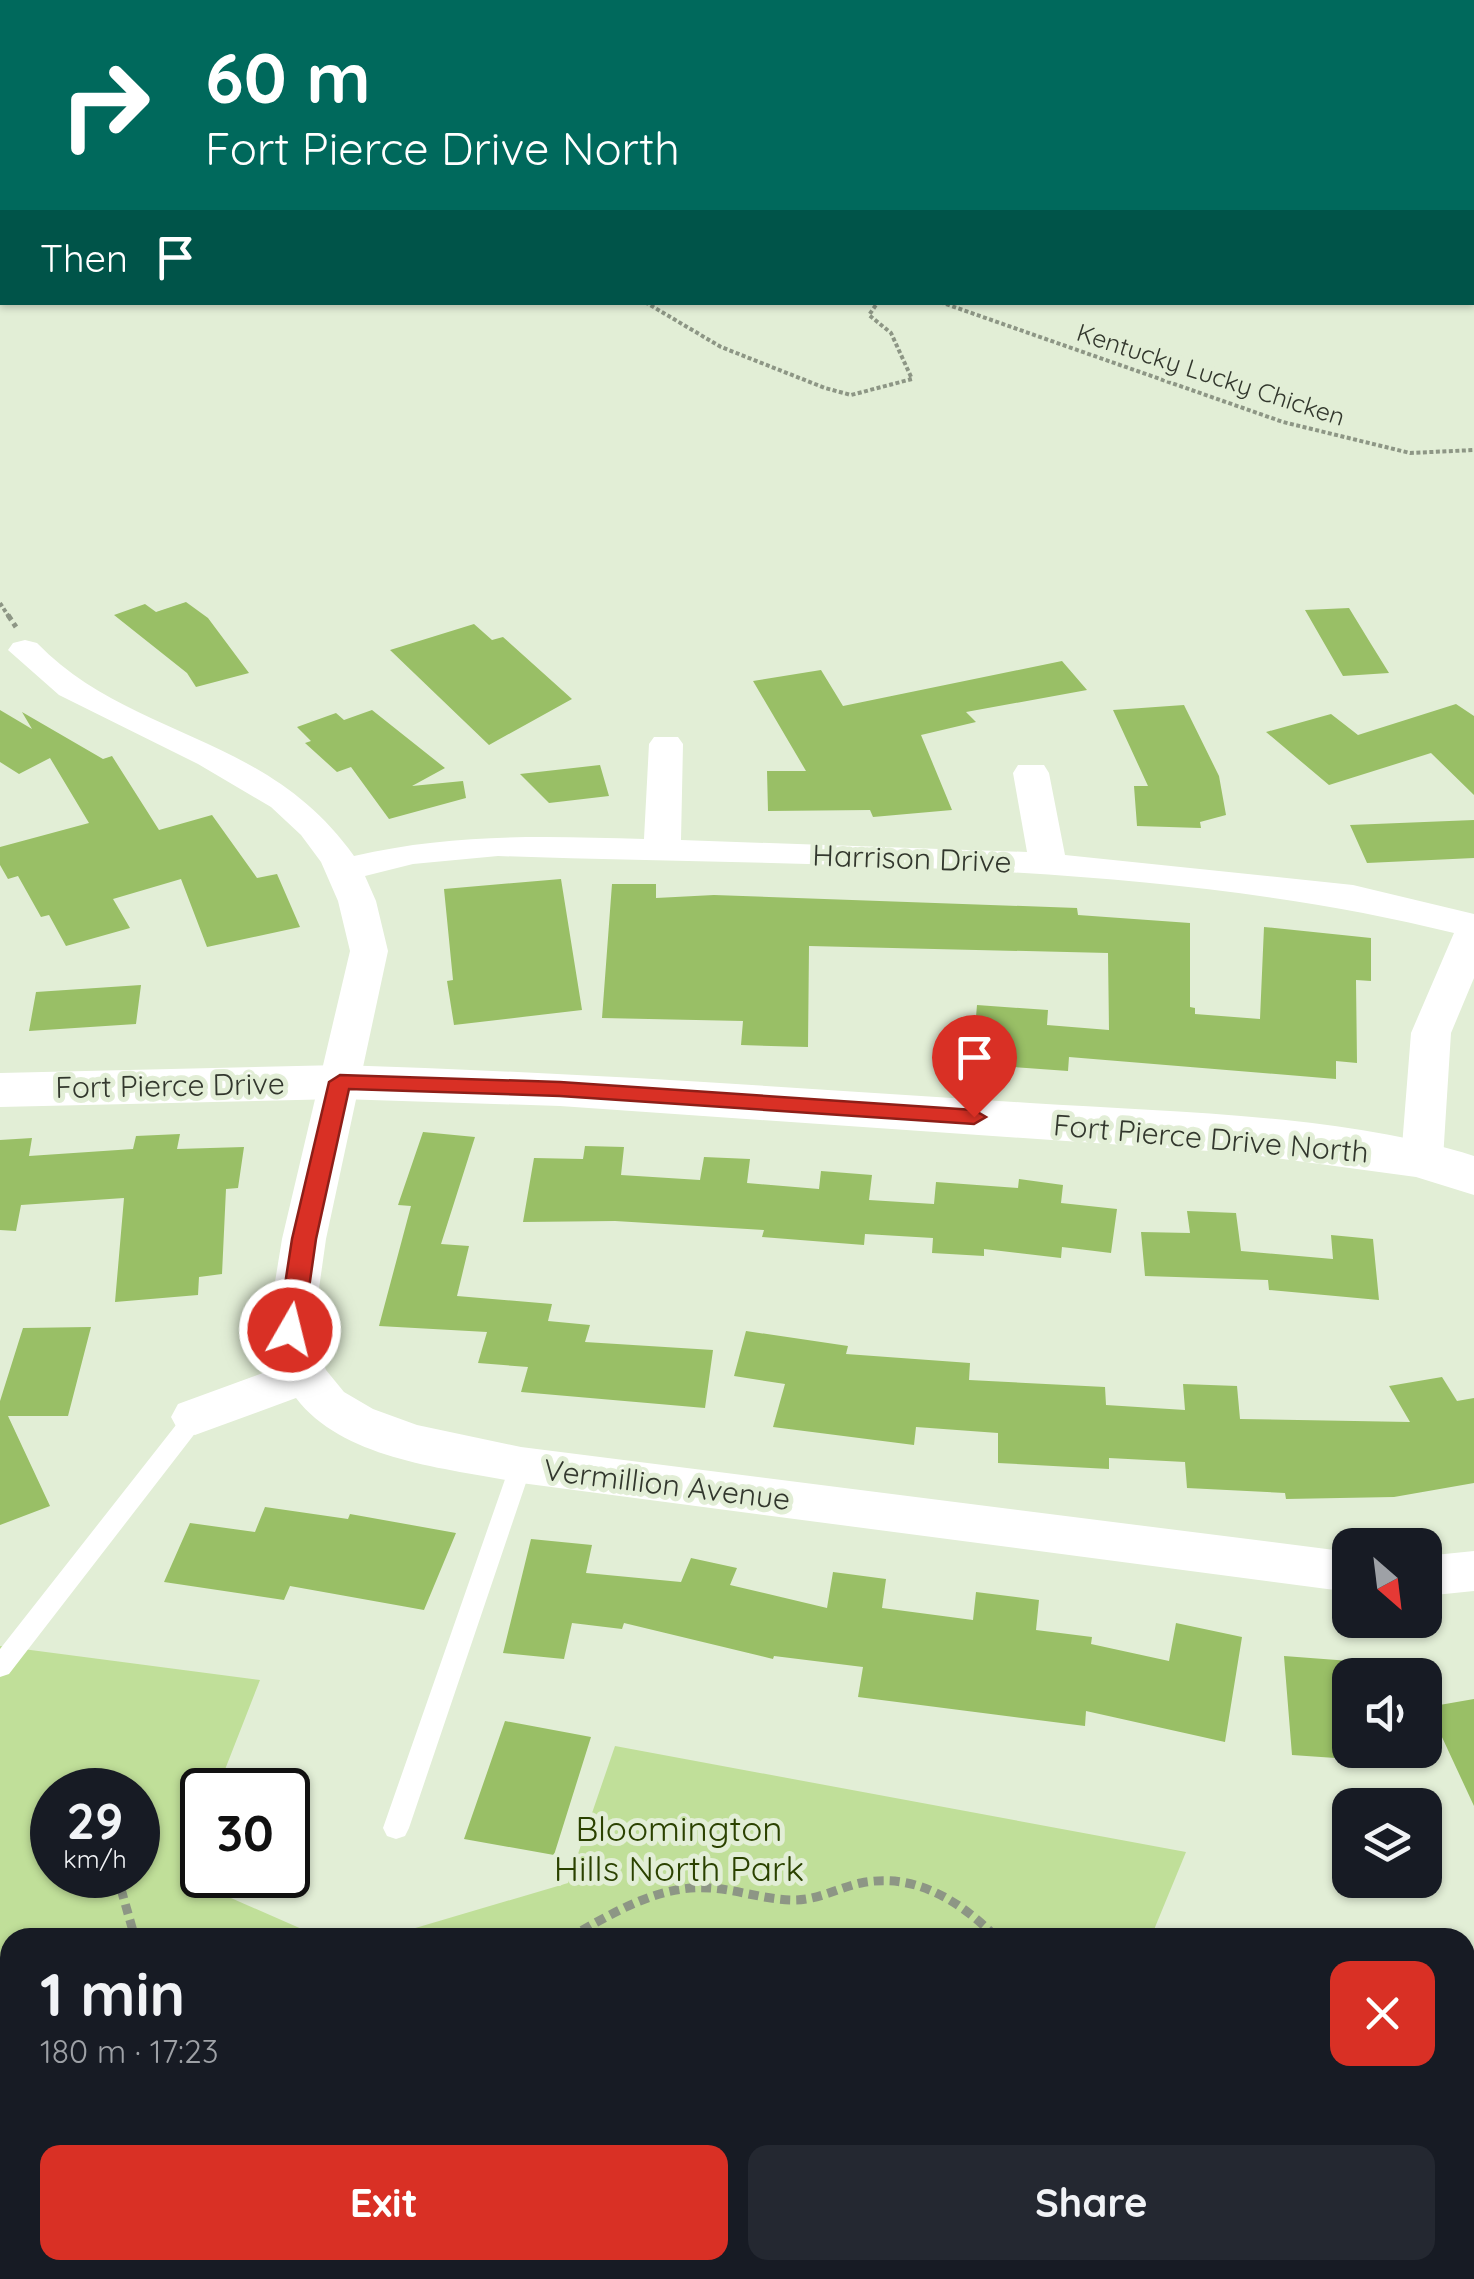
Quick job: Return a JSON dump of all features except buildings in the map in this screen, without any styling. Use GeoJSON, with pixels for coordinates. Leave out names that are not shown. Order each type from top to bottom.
{"type":"FeatureCollection","features":[{"type":"Feature","properties":{"kind":"street","name":"Vermillion Avenue"},"geometry":{"type":"LineString","coordinates":[[25,650],[59,685],[284,796],[346,869],[364,912],[369,951],[304,1239],[290,1330],[305,1376],[326,1404],[356,1422],[411,1442],[521,1465],[1332,1570]]}},
{"type":"Feature","properties":{"kind":"street"},"geometry":{"type":"LineString","coordinates":[[662,848],[666,744]]}},
{"type":"Feature","properties":{"kind":"street"},"geometry":{"type":"LineString","coordinates":[[1031,773],[1048,864]]}},
{"type":"Feature","properties":{"kind":"street","name":"Harrison Drive"},"geometry":{"type":"LineString","coordinates":[[346,869],[413,853],[498,846],[662,848],[1048,864],[1353,896],[1474,929]]}},
{"type":"Feature","properties":{"kind":"street"},"geometry":{"type":"LineString","coordinates":[[1422,1159],[1430,1033],[1474,929]]}},
{"type":"Feature","properties":{"kind":"street","name":"Fort Pierce Drive"},"geometry":{"type":"LineString","coordinates":[[0,1090],[340,1082]]}},
{"type":"Feature","properties":{"kind":"street","name":"Fort Pierce Drive North"},"geometry":{"type":"LineString","coordinates":[[340,1082],[560,1089],[1219,1134],[1422,1159],[1474,1176]]}},
{"type":"Feature","properties":{"kind":"street"},"geometry":{"type":"LineString","coordinates":[[195,1418],[305,1376]]}},
{"type":"Feature","properties":{"kind":"street"},"geometry":{"type":"LineString","coordinates":[[1442,1574],[1474,1571]]}},
{"type":"Feature","properties":{"kind":"lane"},"geometry":{"type":"LineString","coordinates":[[0,1667],[195,1418]]}},
{"type":"Feature","properties":{"kind":"lane"},"geometry":{"type":"LineString","coordinates":[[396,1828],[521,1465]]}},
{"type":"Feature","properties":{"kind":"path"},"geometry":{"type":"LineString","coordinates":[[650,305],[720,346],[850,396],[912,379],[891,333],[869,315],[876,305]]}},
{"type":"Feature","properties":{"kind":"path","name":"Kentucky Lucky Chicken"},"geometry":{"type":"LineString","coordinates":[[949,305],[1283,422],[1410,453],[1474,450]]}},
{"type":"Feature","properties":{"kind":"path"},"geometry":{"type":"LineString","coordinates":[[590,1928],[677,1888],[708,1887],[809,1899],[862,1883],[896,1880],[932,1890],[972,1911],[988,1928]]}},
{"type":"Feature","properties":{"kind":"path"},"geometry":{"type":"LineString","coordinates":[[124,1898],[132,1928]]}},
{"type":"Feature","properties":{"kind":"green space"},"geometry":{"type":"Polygon","coordinates":[[[0,1646],[260,1680],[226,1768],[180,1768],[180,1898],[231,1898],[299,1928],[0,1928],[0,1646]]]}},
{"type":"Feature","properties":{"kind":"green space","name":"Bloomington Hills North Park"},"geometry":{"type":"Polygon","coordinates":[[[615,1746],[1186,1852],[1155,1928],[416,1928],[568,1883],[615,1746]]]}},
{"type":"Feature","properties":{"kind":"route"},"geometry":{"type":"LineString","coordinates":[[290,1330],[304,1239],[340,1082],[560,1089],[974,1117]]}}]}
